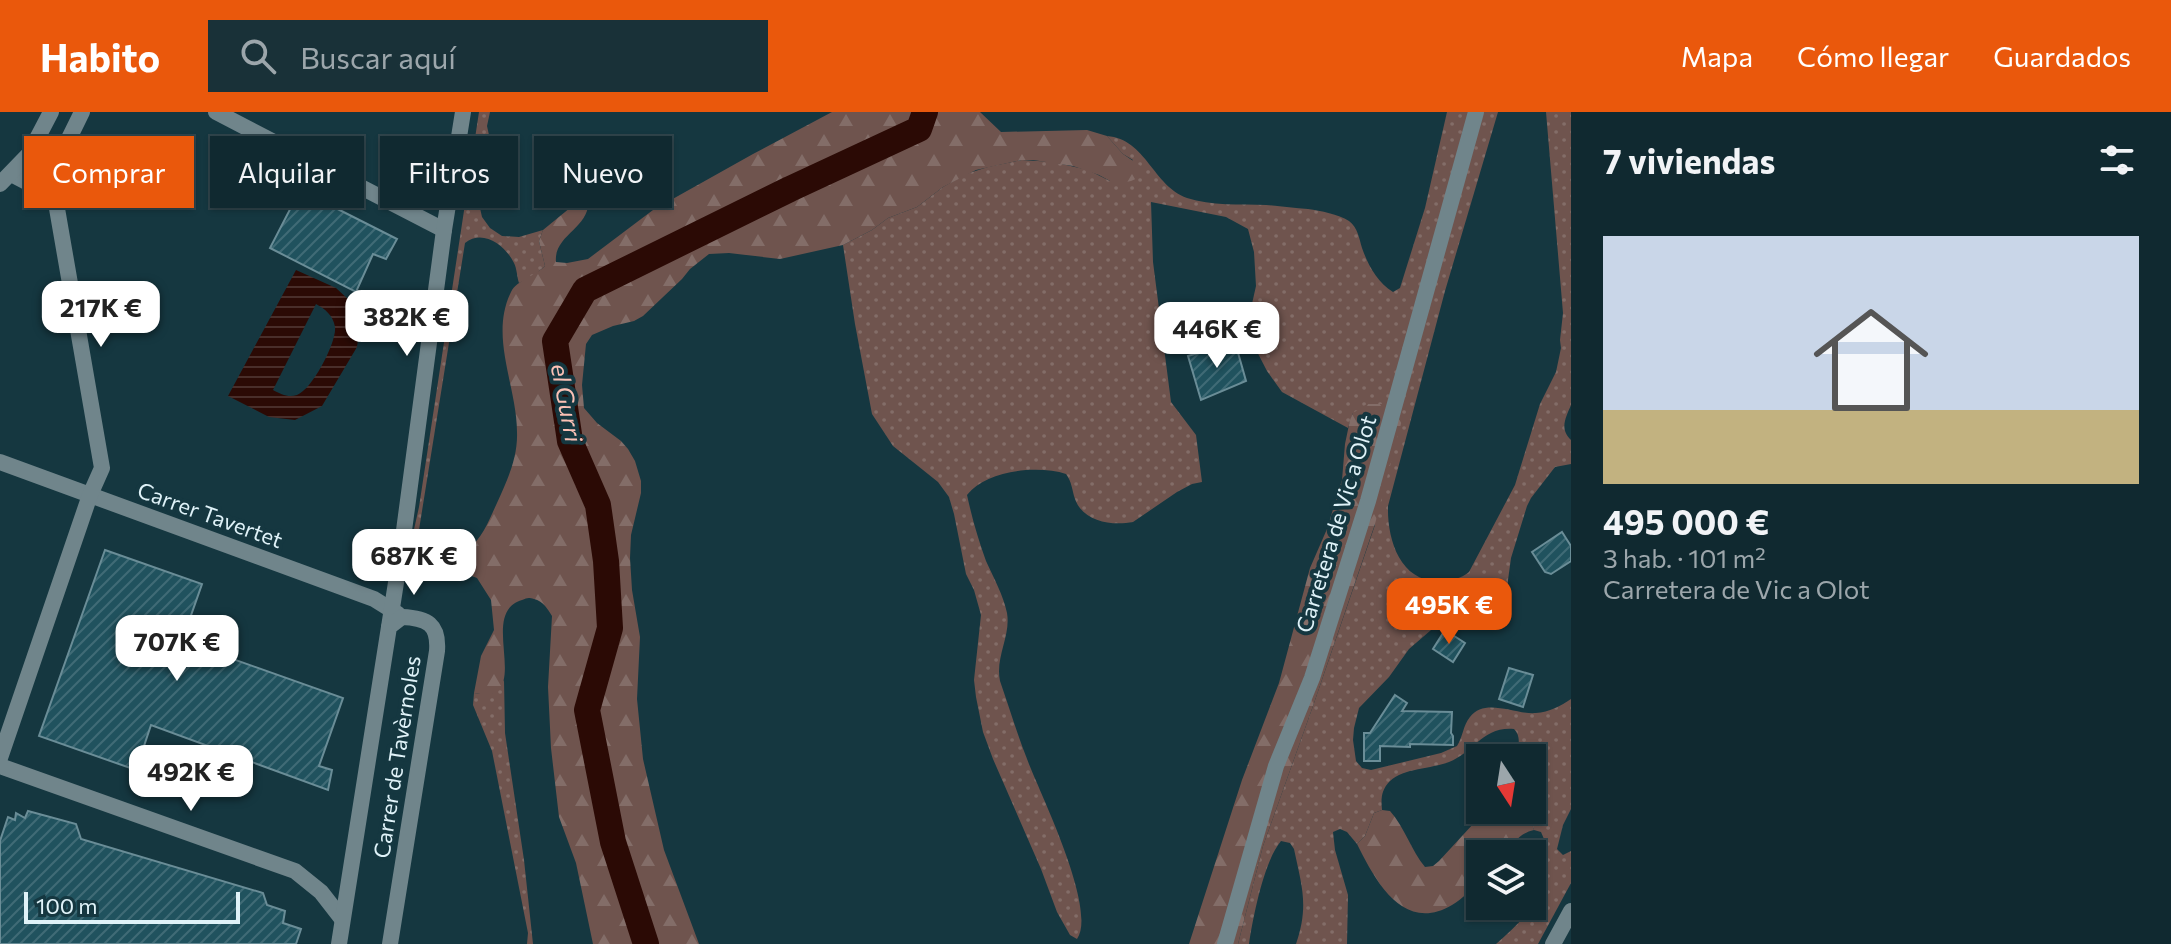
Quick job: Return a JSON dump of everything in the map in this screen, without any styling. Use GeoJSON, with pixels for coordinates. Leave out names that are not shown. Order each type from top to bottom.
{"type":"FeatureCollection","features":[{"type":"Feature","properties":{"kind":"street"},"geometry":{"type":"LineString","coordinates":[[6,179],[29,154],[51,112]]}},
{"type":"Feature","properties":{"kind":"street"},"geometry":{"type":"LineString","coordinates":[[70,136],[82,112]]}},
{"type":"Feature","properties":{"kind":"street"},"geometry":{"type":"LineString","coordinates":[[216,112],[444,230]]}},
{"type":"Feature","properties":{"kind":"street","name":"Carrer de Tavèrnoles"},"geometry":{"type":"LineString","coordinates":[[339,944],[395,618],[444,230],[463,112]]}},
{"type":"Feature","properties":{"kind":"street","name":"Carretera de Vic a Olot"},"geometry":{"type":"LineString","coordinates":[[1225,944],[1276,766],[1312,678],[1368,501],[1476,112]]}},
{"type":"Feature","properties":{"kind":"street"},"geometry":{"type":"LineString","coordinates":[[0,758],[102,468],[57,208]]}},
{"type":"Feature","properties":{"kind":"street","name":"Carrer Tavertet"},"geometry":{"type":"LineString","coordinates":[[0,462],[374,599],[395,618]]}},
{"type":"Feature","properties":{"kind":"street","name":"Carrer de Tavèrnoles"},"geometry":{"type":"LineString","coordinates":[[390,944],[438,637],[431,625],[421,618],[395,618]]}},
{"type":"Feature","properties":{"kind":"street"},"geometry":{"type":"LineString","coordinates":[[0,766],[295,871],[321,892],[342,919]]}},
{"type":"Feature","properties":{"kind":"street"},"geometry":{"type":"LineString","coordinates":[[1553,944],[1571,911]]}},
{"type":"Feature","properties":{"kind":"green space"},"geometry":{"type":"Polygon","coordinates":[[[479,112],[490,112],[487,126],[489,136],[475,136],[479,112]]]}},
{"type":"Feature","properties":{"kind":"green space"},"geometry":{"type":"Polygon","coordinates":[[[832,112],[980,112],[1001,132],[1087,130],[1107,136],[1123,154],[1142,167],[1140,177],[1121,183],[1073,166],[1033,160],[976,170],[943,187],[917,207],[888,218],[843,245],[780,259],[729,253],[709,254],[643,316],[592,335],[586,344],[582,385],[584,408],[628,449],[641,481],[630,558],[640,637],[637,699],[643,759],[664,850],[699,944],[593,944],[576,863],[559,817],[548,687],[552,616],[542,603],[532,598],[511,606],[503,628],[503,682],[492,694],[474,693],[481,656],[494,630],[491,600],[477,578],[451,568],[421,564],[413,534],[451,550],[467,550],[485,528],[504,486],[517,442],[516,415],[503,344],[505,309],[514,288],[545,266],[539,241],[543,230],[570,208],[587,208],[586,214],[561,244],[556,262],[588,259],[653,210],[672,208],[672,199],[832,112]]]}},
{"type":"Feature","properties":{"kind":"green space"},"geometry":{"type":"Polygon","coordinates":[[[1447,112],[1498,112],[1445,291],[1388,506],[1390,532],[1398,556],[1414,574],[1426,579],[1452,580],[1469,572],[1515,485],[1540,404],[1556,372],[1563,313],[1546,112],[1571,112],[1571,405],[1564,427],[1571,440],[1571,464],[1555,467],[1527,506],[1511,558],[1507,616],[1460,605],[1409,649],[1389,677],[1359,708],[1353,740],[1356,761],[1362,768],[1371,770],[1441,753],[1457,746],[1468,720],[1476,711],[1492,707],[1541,712],[1571,699],[1571,809],[1557,849],[1563,855],[1571,851],[1571,883],[1538,944],[1496,944],[1521,920],[1546,920],[1546,840],[1541,832],[1534,830],[1532,824],[1546,824],[1546,744],[1519,744],[1514,729],[1503,729],[1476,744],[1466,744],[1466,752],[1449,762],[1410,771],[1390,781],[1382,795],[1382,810],[1374,813],[1365,836],[1357,844],[1347,832],[1340,829],[1333,832],[1348,895],[1347,944],[1296,944],[1302,918],[1302,886],[1294,849],[1290,843],[1281,841],[1264,875],[1249,944],[1238,944],[1263,846],[1375,525],[1353,413],[1348,428],[1282,392],[1252,342],[1247,326],[1256,286],[1254,252],[1248,229],[1226,217],[1151,202],[1153,262],[1171,402],[1196,435],[1202,482],[1192,484],[1133,522],[1125,523],[1099,521],[1084,513],[1066,474],[1054,471],[1027,470],[999,475],[967,495],[983,553],[1007,613],[1000,681],[1022,747],[1075,881],[1081,925],[1077,939],[1070,935],[1057,912],[983,732],[974,680],[981,615],[966,574],[949,497],[938,482],[893,446],[872,414],[843,245],[888,218],[917,207],[966,174],[988,167],[1022,160],[1053,162],[1088,170],[1110,181],[1133,160],[1107,136],[1131,145],[1166,184],[1187,198],[1308,209],[1345,219],[1356,230],[1374,273],[1393,292],[1400,288],[1425,208],[1447,112]]]}},
{"type":"Feature","properties":{"kind":"green space"},"geometry":{"type":"Polygon","coordinates":[[[464,208],[480,208],[490,228],[502,236],[519,237],[543,230],[539,241],[545,266],[519,283],[514,263],[500,245],[479,237],[465,243],[418,536],[413,534],[464,208]]]}},
{"type":"Feature","properties":{"kind":"green space"},"geometry":{"type":"Polygon","coordinates":[[[1367,404],[1383,404],[1403,416],[1375,524],[1263,846],[1238,944],[1189,944],[1242,780],[1279,683],[1310,568],[1327,529],[1342,480],[1350,420],[1353,413],[1367,404]]]}},
{"type":"Feature","properties":{"kind":"green space"},"geometry":{"type":"Polygon","coordinates":[[[504,680],[505,733],[533,944],[527,944],[528,933],[492,751],[473,705],[474,693],[492,693],[504,680]]]}},
{"type":"Feature","properties":{"kind":"green space"},"geometry":{"type":"Polygon","coordinates":[[[1390,811],[1425,867],[1439,861],[1473,824],[1532,824],[1534,830],[1516,840],[1466,840],[1466,895],[1435,912],[1419,913],[1405,908],[1382,887],[1357,844],[1365,836],[1374,813],[1390,811]]]}},
{"type":"Feature","properties":{"kind":"shaded area"},"geometry":{"type":"Polygon","coordinates":[[[296,270],[336,288],[349,300],[360,326],[357,347],[322,406],[295,420],[269,417],[228,396],[296,270]],[[316,304],[273,390],[282,394],[297,395],[310,384],[332,343],[334,323],[325,310],[316,304]]]}},
{"type":"Feature","properties":{"kind":"building"},"geometry":{"type":"Polygon","coordinates":[[[291,208],[336,208],[397,239],[386,259],[373,254],[356,292],[270,248],[291,208]]]}},
{"type":"Feature","properties":{"kind":"building"},"geometry":{"type":"Polygon","coordinates":[[[1235,342],[1246,381],[1201,400],[1188,356],[1235,342]]]}},
{"type":"Feature","properties":{"kind":"building"},"geometry":{"type":"Polygon","coordinates":[[[1562,532],[1571,546],[1571,561],[1551,574],[1545,572],[1532,552],[1562,532]]]}},
{"type":"Feature","properties":{"kind":"building"},"geometry":{"type":"Polygon","coordinates":[[[105,550],[202,584],[182,641],[343,698],[319,766],[332,770],[328,790],[151,725],[136,770],[39,736],[105,550]]]}},
{"type":"Feature","properties":{"kind":"building"},"geometry":{"type":"Polygon","coordinates":[[[1445,630],[1465,643],[1453,662],[1433,649],[1445,630]]]}},
{"type":"Feature","properties":{"kind":"building"},"geometry":{"type":"Polygon","coordinates":[[[1509,668],[1533,675],[1523,707],[1499,699],[1509,668]]]}},
{"type":"Feature","properties":{"kind":"building"},"geometry":{"type":"Polygon","coordinates":[[[1395,695],[1407,703],[1402,711],[1452,712],[1453,745],[1380,746],[1380,761],[1364,761],[1364,733],[1370,733],[1395,695]]]}},
{"type":"Feature","properties":{"kind":"building"},"geometry":{"type":"Polygon","coordinates":[[[28,811],[76,824],[81,839],[263,893],[267,905],[285,911],[283,923],[301,929],[296,944],[0,944],[0,841],[8,817],[15,820],[16,813],[25,818],[28,811]]]}},
{"type":"Feature","properties":{"kind":"waterway","name":"el Gurri"},"geometry":{"type":"LineString","coordinates":[[646,944],[613,842],[587,710],[610,628],[606,561],[598,505],[570,441],[555,341],[585,290],[919,129],[925,112]]}}]}
